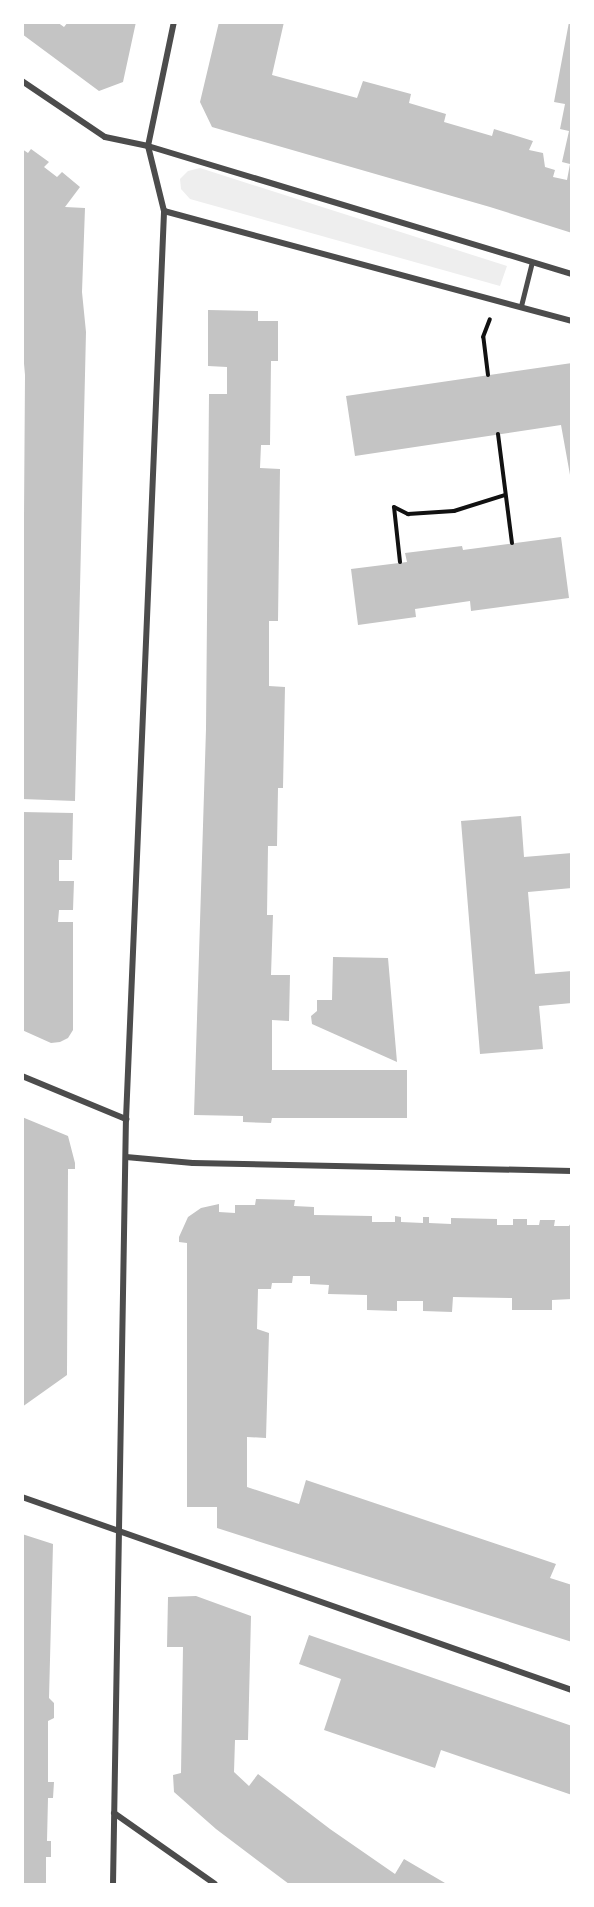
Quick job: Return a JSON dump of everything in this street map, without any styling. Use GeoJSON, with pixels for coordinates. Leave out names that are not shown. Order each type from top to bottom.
{"type":"FeatureCollection","features":[{"type":"Feature","properties":{"kind":"street"},"geometry":{"type":"LineString","coordinates":[[113,1884],[126,1119],[164,211],[148,146],[174,22]]}},
{"type":"Feature","properties":{"kind":"street"},"geometry":{"type":"LineString","coordinates":[[22,81],[105,137],[148,146],[572,274]]}},
{"type":"Feature","properties":{"kind":"street"},"geometry":{"type":"LineString","coordinates":[[164,211],[498,299],[572,321]]}},
{"type":"Feature","properties":{"kind":"street"},"geometry":{"type":"LineString","coordinates":[[22,1076],[126,1119]]}},
{"type":"Feature","properties":{"kind":"street"},"geometry":{"type":"LineString","coordinates":[[126,1158],[193,1163],[572,1171]]}},
{"type":"Feature","properties":{"kind":"street"},"geometry":{"type":"LineString","coordinates":[[22,1497],[572,1690]]}},
{"type":"Feature","properties":{"kind":"street"},"geometry":{"type":"LineString","coordinates":[[114,1813],[215,1884]]}},
{"type":"Feature","properties":{"kind":"lane"},"geometry":{"type":"LineString","coordinates":[[521,306],[532,262]]}},
{"type":"Feature","properties":{"kind":"path"},"geometry":{"type":"LineString","coordinates":[[489,375],[483,337],[498,299]]}},
{"type":"Feature","properties":{"kind":"path"},"geometry":{"type":"LineString","coordinates":[[498,435],[512,543]]}},
{"type":"Feature","properties":{"kind":"path"},"geometry":{"type":"LineString","coordinates":[[400,562],[394,507],[408,514],[454,512],[505,495]]}},
{"type":"Feature","properties":{"kind":"shaded area"},"geometry":{"type":"Polygon","coordinates":[[[200,168],[507,266],[500,286],[190,199],[181,189],[180,179],[188,171],[200,168]]]}},
{"type":"Feature","properties":{"kind":"building"},"geometry":{"type":"Polygon","coordinates":[[[22,22],[57,22],[64,27],[68,22],[136,22],[123,82],[99,91],[22,34],[22,22]]]}},
{"type":"Feature","properties":{"kind":"building"},"geometry":{"type":"Polygon","coordinates":[[[219,22],[284,22],[272,75],[357,98],[363,81],[411,94],[409,103],[446,114],[444,122],[492,136],[494,129],[533,141],[529,150],[543,153],[545,167],[555,170],[553,177],[567,180],[570,164],[562,162],[569,131],[560,129],[565,104],[554,102],[569,22],[572,22],[572,233],[212,127],[200,102],[219,22]]]}},
{"type":"Feature","properties":{"kind":"building"},"geometry":{"type":"Polygon","coordinates":[[[22,149],[28,153],[31,149],[49,162],[44,167],[57,177],[62,172],[80,187],[65,207],[85,208],[82,292],[86,332],[75,801],[22,799],[25,375],[22,341],[22,149]]]}},
{"type":"Feature","properties":{"kind":"building"},"geometry":{"type":"Polygon","coordinates":[[[208,310],[258,311],[258,321],[278,321],[278,361],[271,361],[270,445],[261,445],[260,468],[280,469],[278,621],[269,621],[269,686],[285,687],[283,788],[278,788],[277,846],[268,846],[267,915],[273,915],[271,975],[290,975],[289,1021],[272,1020],[272,1070],[407,1070],[407,1118],[272,1118],[271,1123],[243,1122],[243,1116],[194,1115],[206,729],[209,394],[227,394],[227,367],[208,366],[208,310]]]}},
{"type":"Feature","properties":{"kind":"building"},"geometry":{"type":"Polygon","coordinates":[[[572,363],[572,486],[561,425],[355,456],[346,396],[572,363]]]}},
{"type":"Feature","properties":{"kind":"building"},"geometry":{"type":"Polygon","coordinates":[[[561,537],[569,598],[471,611],[470,601],[415,609],[416,617],[358,625],[351,569],[407,562],[405,553],[462,546],[463,550],[561,537]]]}},
{"type":"Feature","properties":{"kind":"building"},"geometry":{"type":"Polygon","coordinates":[[[22,812],[73,813],[72,860],[59,860],[59,881],[74,881],[73,910],[59,910],[58,922],[73,922],[73,1030],[68,1038],[60,1042],[51,1043],[22,1030],[22,812]]]}},
{"type":"Feature","properties":{"kind":"building"},"geometry":{"type":"Polygon","coordinates":[[[521,816],[524,857],[572,853],[572,888],[528,892],[535,974],[572,971],[572,1003],[539,1006],[543,1049],[480,1054],[461,821],[521,816]]]}},
{"type":"Feature","properties":{"kind":"building"},"geometry":{"type":"Polygon","coordinates":[[[333,957],[388,958],[397,1062],[312,1024],[311,1016],[317,1011],[317,1000],[332,1000],[333,957]]]}},
{"type":"Feature","properties":{"kind":"building"},"geometry":{"type":"Polygon","coordinates":[[[22,1117],[68,1136],[75,1169],[68,1169],[67,1375],[22,1407],[22,1117]]]}},
{"type":"Feature","properties":{"kind":"building"},"geometry":{"type":"Polygon","coordinates":[[[256,1199],[295,1200],[294,1206],[314,1207],[314,1215],[372,1216],[372,1222],[395,1222],[395,1216],[401,1217],[401,1222],[423,1223],[423,1217],[429,1217],[429,1223],[451,1224],[451,1218],[497,1219],[497,1225],[513,1225],[513,1219],[527,1219],[527,1225],[539,1225],[540,1220],[555,1220],[554,1226],[569,1226],[572,1221],[572,1299],[552,1300],[552,1310],[512,1310],[512,1298],[453,1297],[452,1312],[423,1311],[423,1301],[397,1301],[397,1311],[367,1310],[367,1295],[328,1294],[329,1285],[310,1284],[310,1276],[293,1276],[292,1283],[272,1283],[271,1289],[258,1289],[257,1329],[269,1333],[266,1438],[247,1437],[247,1487],[299,1504],[306,1480],[556,1564],[550,1578],[572,1585],[572,1642],[217,1528],[217,1507],[187,1507],[187,1243],[179,1242],[179,1237],[188,1217],[201,1208],[219,1204],[219,1212],[235,1213],[235,1205],[255,1205],[256,1199]]]}},
{"type":"Feature","properties":{"kind":"building"},"geometry":{"type":"Polygon","coordinates":[[[22,1534],[53,1544],[49,1698],[54,1703],[54,1718],[48,1721],[48,1782],[54,1782],[53,1798],[48,1798],[47,1841],[51,1841],[51,1857],[46,1857],[46,1884],[22,1884],[22,1534]]]}},
{"type":"Feature","properties":{"kind":"building"},"geometry":{"type":"Polygon","coordinates":[[[196,1596],[251,1616],[248,1740],[235,1740],[234,1772],[249,1786],[258,1774],[330,1829],[395,1874],[404,1859],[444,1884],[289,1884],[216,1829],[174,1792],[173,1775],[181,1773],[183,1647],[167,1647],[168,1597],[196,1596]]]}},
{"type":"Feature","properties":{"kind":"building"},"geometry":{"type":"Polygon","coordinates":[[[309,1635],[572,1726],[572,1795],[441,1750],[435,1768],[324,1730],[341,1679],[299,1664],[309,1635]]]}}]}
